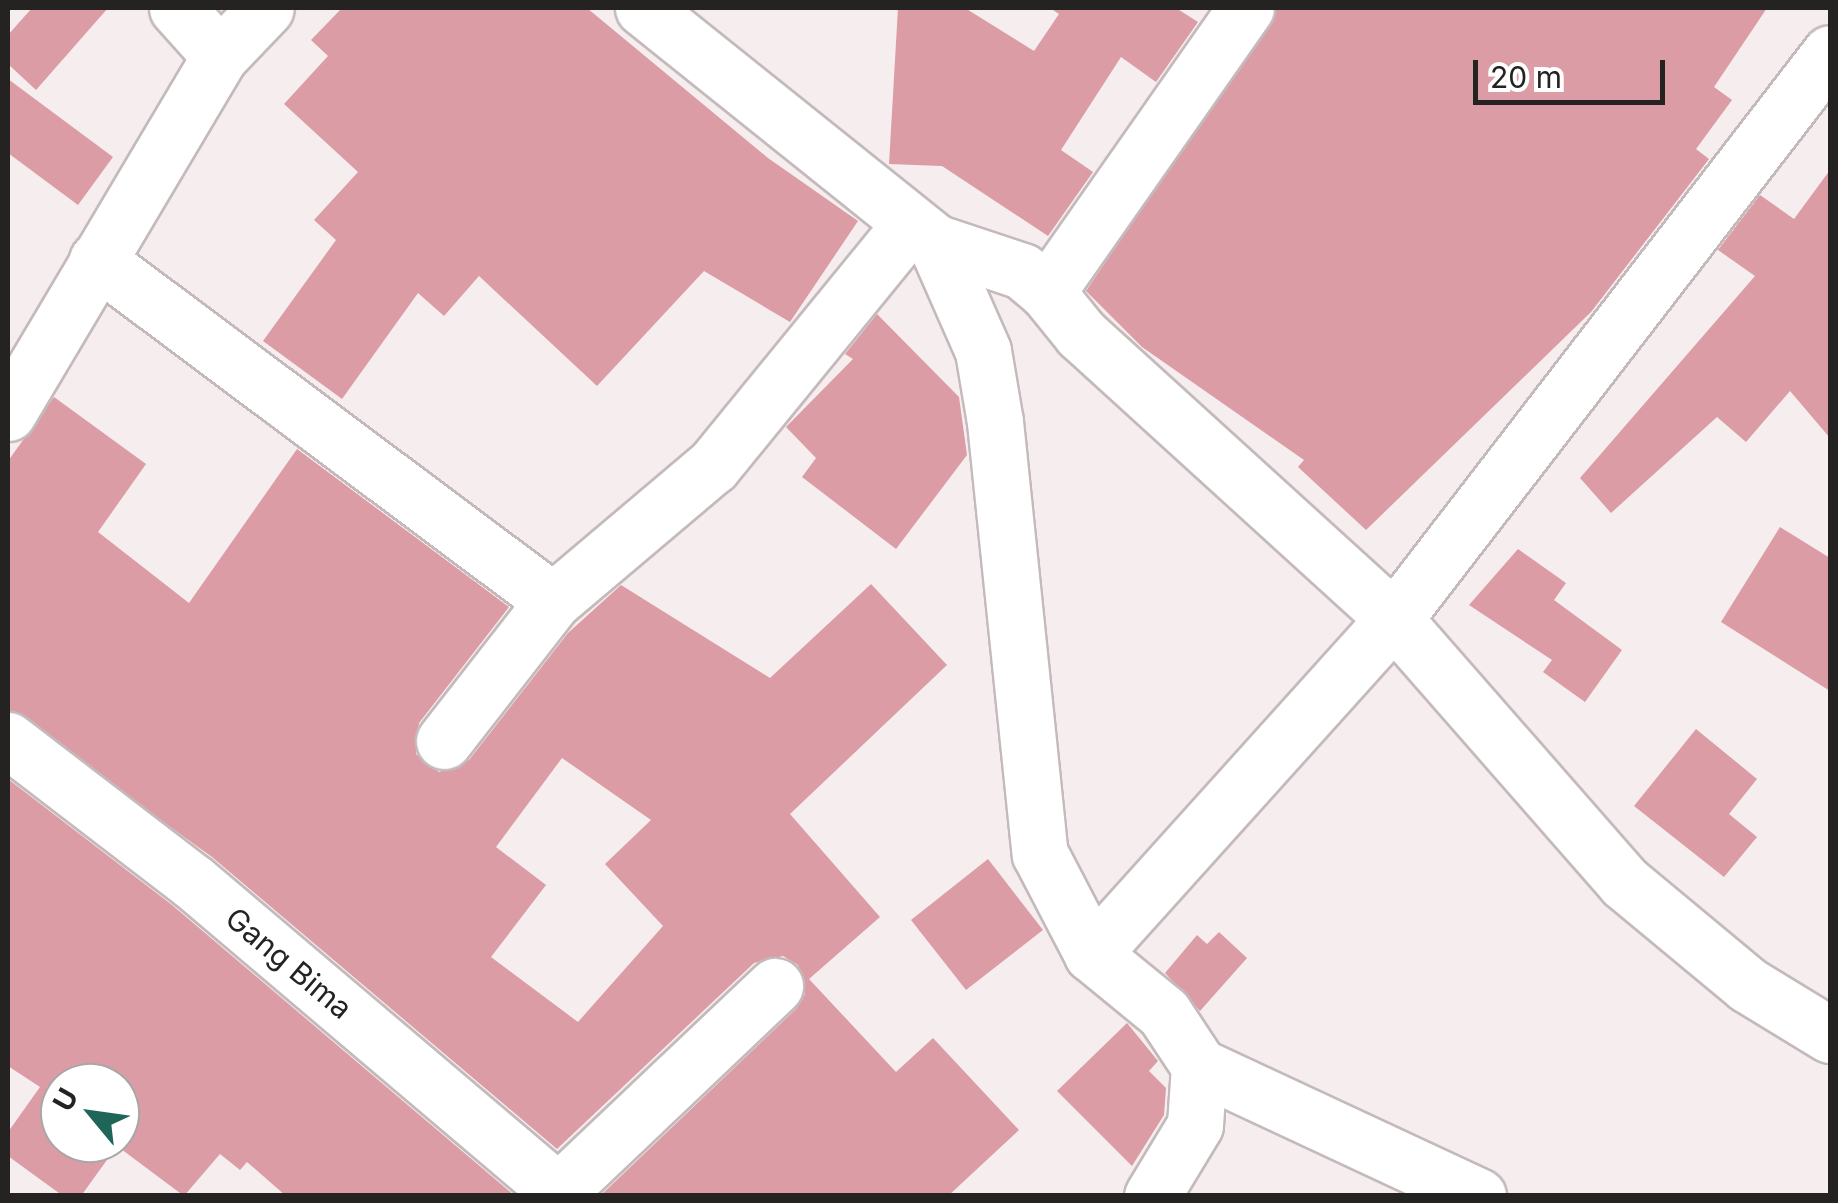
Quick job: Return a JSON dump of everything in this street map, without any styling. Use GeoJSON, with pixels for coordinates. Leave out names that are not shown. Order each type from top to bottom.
{"type":"FeatureCollection","features":[{"type":"Feature","properties":{"kind":"street"},"geometry":{"type":"LineString","coordinates":[[177,8],[220,56]]}},
{"type":"Feature","properties":{"kind":"street"},"geometry":{"type":"LineString","coordinates":[[8,413],[220,56],[266,8]]}},
{"type":"Feature","properties":{"kind":"street"},"geometry":{"type":"LineString","coordinates":[[643,8],[936,238],[1034,282],[1080,334],[1394,619],[1624,882],[1686,938],[1828,1029]]}},
{"type":"Feature","properties":{"kind":"street"},"geometry":{"type":"LineString","coordinates":[[1034,282],[1246,8]]}},
{"type":"Feature","properties":{"kind":"street"},"geometry":{"type":"LineString","coordinates":[[1092,954],[1394,619],[1830,53]]}},
{"type":"Feature","properties":{"kind":"street"},"geometry":{"type":"LineString","coordinates":[[444,740],[553,601],[713,466],[936,238]]}},
{"type":"Feature","properties":{"kind":"street"},"geometry":{"type":"LineString","coordinates":[[936,238],[972,319],[996,422],[1040,854],[1092,954],[1164,1014],[1199,1066],[1478,1196]]}},
{"type":"Feature","properties":{"kind":"street"},"geometry":{"type":"LineString","coordinates":[[97,260],[527,591],[553,601]]}},
{"type":"Feature","properties":{"kind":"street","name":"Gang Bima"},"geometry":{"type":"LineString","coordinates":[[8,740],[192,881],[562,1193]]}},
{"type":"Feature","properties":{"kind":"street"},"geometry":{"type":"LineString","coordinates":[[562,1193],[775,986]]}},
{"type":"Feature","properties":{"kind":"street"},"geometry":{"type":"LineString","coordinates":[[1152,1196],[1195,1125],[1199,1066]]}},
{"type":"Feature","properties":{"kind":"building"},"geometry":{"type":"Polygon","coordinates":[[[32,8],[108,8],[36,90],[8,64],[8,35],[32,8]]]}},
{"type":"Feature","properties":{"kind":"building"},"geometry":{"type":"Polygon","coordinates":[[[342,8],[587,8],[768,158],[858,221],[790,322],[704,271],[597,386],[479,276],[444,316],[418,293],[342,399],[263,341],[336,240],[314,220],[358,172],[284,104],[328,56],[311,40],[342,8]]]}},
{"type":"Feature","properties":{"kind":"building"},"geometry":{"type":"Polygon","coordinates":[[[898,8],[965,8],[1034,51],[1059,14],[1050,8],[1176,8],[1198,22],[1156,82],[1121,57],[1061,150],[1093,172],[1048,236],[942,166],[889,164],[898,8]]]}},
{"type":"Feature","properties":{"kind":"building"},"geometry":{"type":"Polygon","coordinates":[[[1277,8],[1767,8],[1714,87],[1732,100],[1696,149],[1709,159],[1591,312],[1366,530],[1298,467],[1304,460],[1142,347],[1086,291],[1277,8]]]}},
{"type":"Feature","properties":{"kind":"building"},"geometry":{"type":"Polygon","coordinates":[[[8,79],[113,157],[78,205],[8,153],[8,79]]]}},
{"type":"Feature","properties":{"kind":"building"},"geometry":{"type":"Polygon","coordinates":[[[1830,170],[1830,438],[1790,391],[1746,442],[1717,417],[1611,513],[1580,478],[1755,276],[1718,250],[1760,195],[1794,219],[1830,170]]]}},
{"type":"Feature","properties":{"kind":"building"},"geometry":{"type":"Polygon","coordinates":[[[877,314],[959,397],[967,455],[896,549],[802,477],[816,458],[786,427],[853,359],[845,354],[877,314]]]}},
{"type":"Feature","properties":{"kind":"building"},"geometry":{"type":"Polygon","coordinates":[[[54,397],[146,464],[98,532],[189,603],[297,449],[509,607],[419,723],[416,754],[439,772],[469,760],[568,633],[621,585],[770,678],[871,584],[947,665],[790,814],[880,917],[809,979],[896,1072],[933,1038],[1019,1130],[948,1196],[600,1196],[796,1009],[805,994],[798,965],[783,956],[754,963],[557,1149],[212,857],[8,710],[8,461],[54,397]],[[562,758],[496,847],[546,885],[491,957],[578,1022],[663,926],[605,864],[651,820],[562,758]]]}},
{"type":"Feature","properties":{"kind":"building"},"geometry":{"type":"Polygon","coordinates":[[[1780,527],[1830,558],[1830,691],[1721,622],[1780,527]]]}},
{"type":"Feature","properties":{"kind":"building"},"geometry":{"type":"Polygon","coordinates":[[[1518,549],[1566,583],[1554,600],[1622,650],[1585,702],[1543,672],[1552,660],[1469,605],[1518,549]]]}},
{"type":"Feature","properties":{"kind":"building"},"geometry":{"type":"Polygon","coordinates":[[[1696,729],[1757,779],[1729,814],[1757,837],[1724,877],[1634,806],[1696,729]]]}},
{"type":"Feature","properties":{"kind":"building"},"geometry":{"type":"Polygon","coordinates":[[[8,779],[172,905],[515,1196],[286,1196],[247,1162],[240,1170],[220,1154],[184,1196],[140,1163],[140,1063],[40,1063],[40,1087],[8,1066],[8,779]]]}},
{"type":"Feature","properties":{"kind":"building"},"geometry":{"type":"Polygon","coordinates":[[[988,859],[1043,930],[966,990],[911,920],[988,859]]]}},
{"type":"Feature","properties":{"kind":"building"},"geometry":{"type":"Polygon","coordinates":[[[1219,932],[1247,958],[1200,1011],[1165,973],[1197,935],[1207,944],[1219,932]]]}},
{"type":"Feature","properties":{"kind":"building"},"geometry":{"type":"Polygon","coordinates":[[[1127,1023],[1158,1061],[1149,1071],[1166,1088],[1164,1115],[1132,1166],[1057,1091],[1127,1023]]]}},
{"type":"Feature","properties":{"kind":"building"},"geometry":{"type":"Polygon","coordinates":[[[40,1087],[40,1163],[105,1163],[81,1196],[63,1196],[8,1156],[8,1132],[40,1087]]]}}]}
